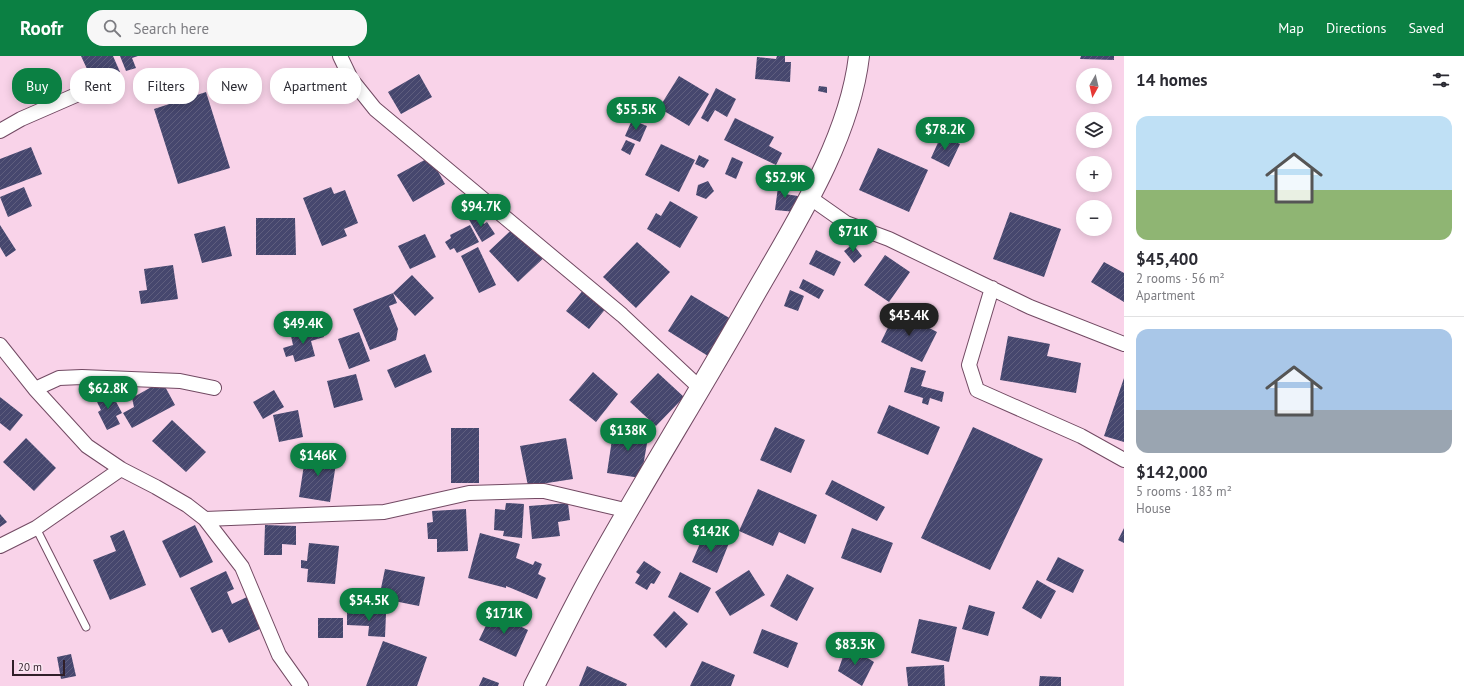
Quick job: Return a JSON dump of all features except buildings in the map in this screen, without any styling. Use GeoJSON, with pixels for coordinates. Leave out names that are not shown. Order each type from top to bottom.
{"type":"FeatureCollection","features":[{"type":"Feature","properties":{"kind":"street"},"geometry":{"type":"LineString","coordinates":[[340,56],[351,79],[375,109],[622,316],[701,389]]}},
{"type":"Feature","properties":{"kind":"street"},"geometry":{"type":"LineString","coordinates":[[534,686],[588,581],[701,389],[809,197],[840,130],[856,79],[859,56]]}},
{"type":"Feature","properties":{"kind":"street"},"geometry":{"type":"LineString","coordinates":[[0,131],[70,98]]}},
{"type":"Feature","properties":{"kind":"street"},"geometry":{"type":"LineString","coordinates":[[809,197],[846,222],[888,239],[1030,306],[1124,344]]}},
{"type":"Feature","properties":{"kind":"street"},"geometry":{"type":"LineString","coordinates":[[992,288],[969,365],[978,390],[1082,436],[1124,460]]}},
{"type":"Feature","properties":{"kind":"street"},"geometry":{"type":"LineString","coordinates":[[0,345],[35,389],[87,446],[121,469],[156,487],[205,518],[242,568],[279,655],[302,686]]}},
{"type":"Feature","properties":{"kind":"street"},"geometry":{"type":"LineString","coordinates":[[35,389],[59,378],[82,377],[180,382],[214,388]]}},
{"type":"Feature","properties":{"kind":"street"},"geometry":{"type":"LineString","coordinates":[[0,546],[36,528],[121,469]]}},
{"type":"Feature","properties":{"kind":"street"},"geometry":{"type":"LineString","coordinates":[[205,518],[384,512],[469,493],[535,491],[544,491],[629,511]]}},
{"type":"Feature","properties":{"kind":"lane"},"geometry":{"type":"LineString","coordinates":[[36,528],[86,627]]}}]}
